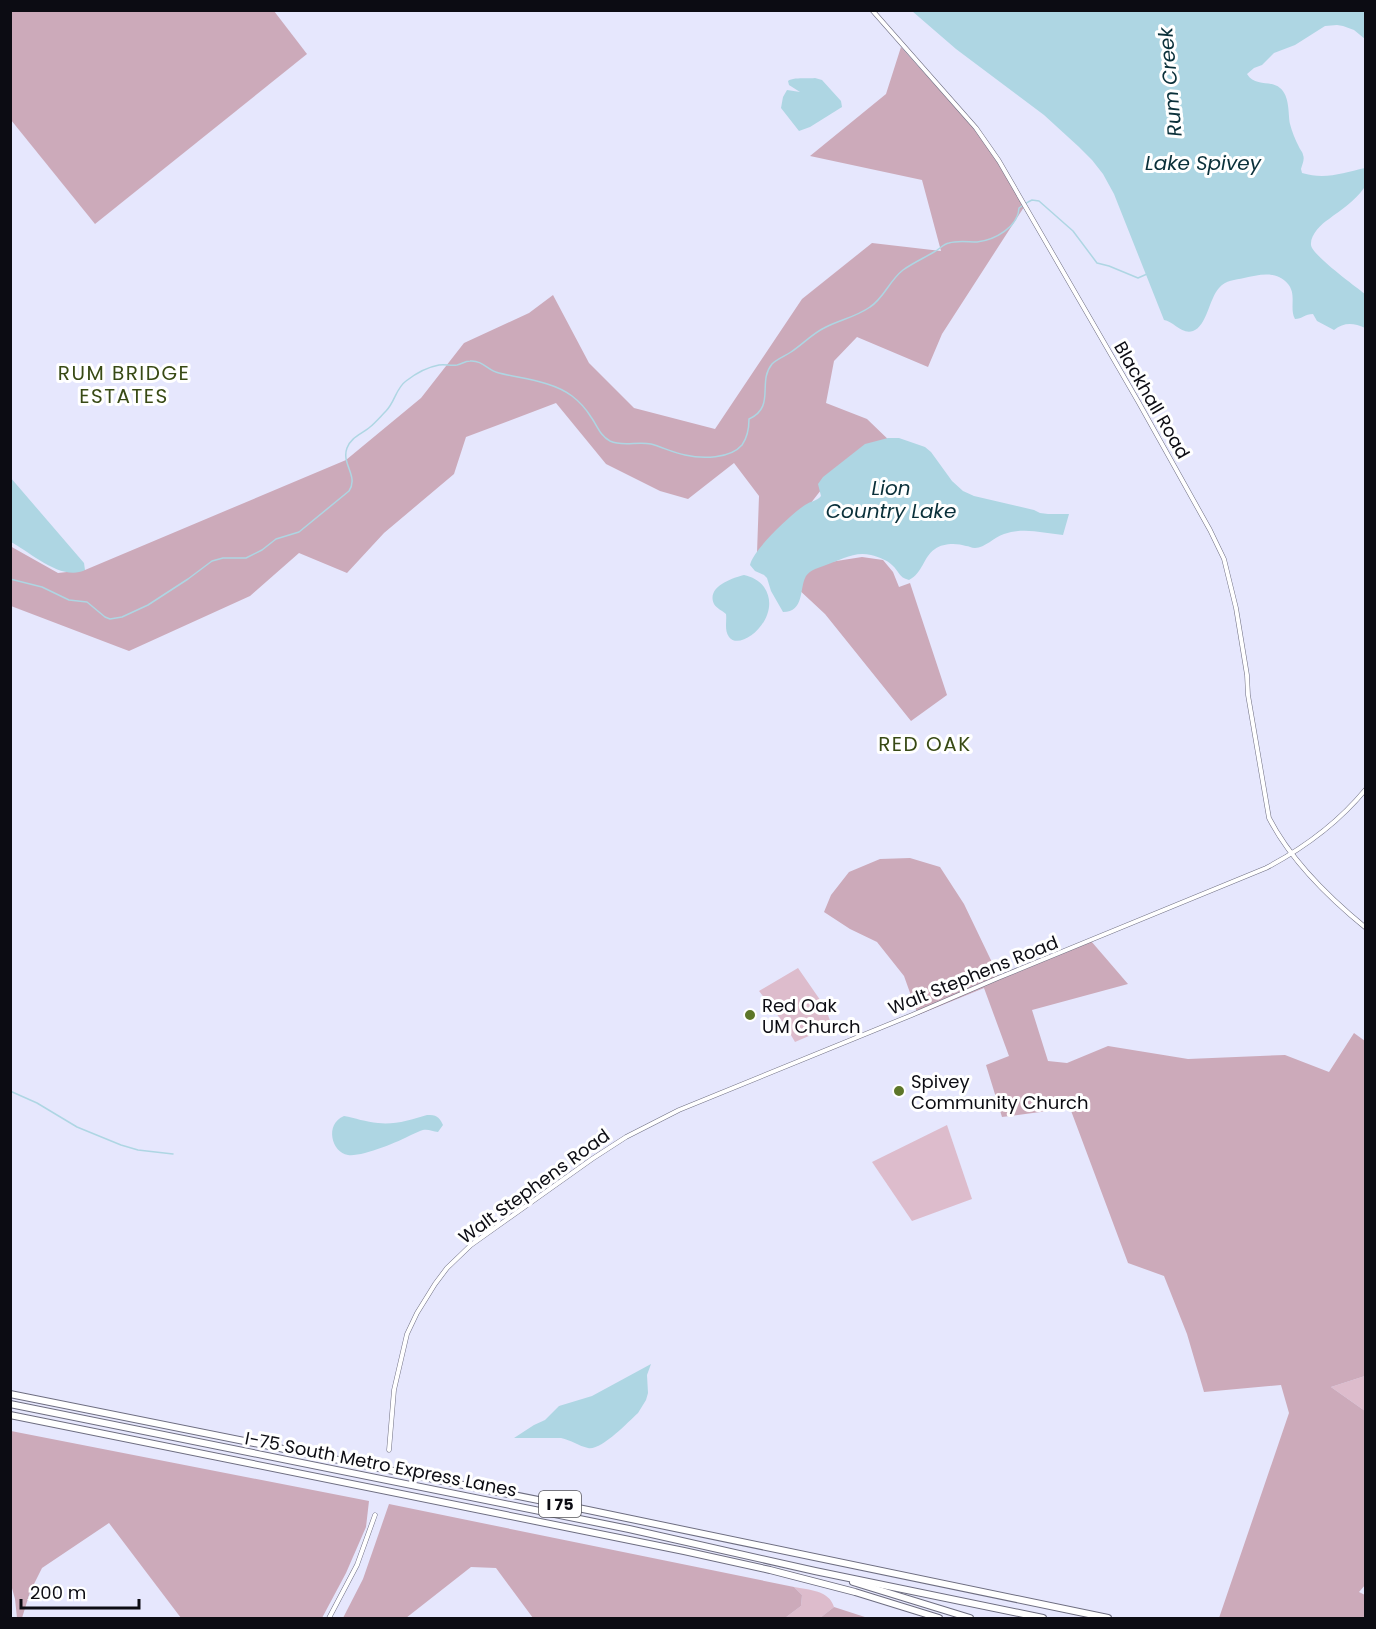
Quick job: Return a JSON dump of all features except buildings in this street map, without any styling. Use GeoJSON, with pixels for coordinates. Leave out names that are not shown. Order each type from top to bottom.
{"type":"FeatureCollection","features":[{"type":"Feature","properties":{"kind":"highway","name":"I 75"},"geometry":{"type":"LineString","coordinates":[[10,1394],[588,1510],[1108,1618]]}},
{"type":"Feature","properties":{"kind":"highway","name":"I-75 South Metro Express Lanes"},"geometry":{"type":"LineString","coordinates":[[10,1404],[629,1529],[815,1571],[1043,1618]]}},
{"type":"Feature","properties":{"kind":"highway","name":"I 75"},"geometry":{"type":"LineString","coordinates":[[10,1415],[695,1553],[855,1592],[939,1618]]}},
{"type":"Feature","properties":{"kind":"highway","name":"I-75 South Metro Express Lanes"},"geometry":{"type":"LineString","coordinates":[[815,1571],[970,1618]]}},
{"type":"Feature","properties":{"kind":"street","name":"Blackhall Road"},"geometry":{"type":"LineString","coordinates":[[872,10],[976,128],[999,161],[1210,530],[1224,559],[1236,608],[1269,818],[1277,833],[1313,880],[1365,928]]}},
{"type":"Feature","properties":{"kind":"street","name":"Walt Stephens Road"},"geometry":{"type":"LineString","coordinates":[[389,1450],[394,1390],[403,1348],[414,1320],[435,1284],[447,1268],[471,1245],[592,1159],[626,1137],[679,1110],[1266,868],[1318,836],[1354,803],[1365,789]]}},
{"type":"Feature","properties":{"kind":"street"},"geometry":{"type":"LineString","coordinates":[[329,1618],[357,1565],[375,1515]]}},
{"type":"Feature","properties":{"kind":"shaded area"},"geometry":{"type":"Polygon","coordinates":[[[10,11],[274,11],[307,54],[95,224],[11,120],[10,11]]]}},
{"type":"Feature","properties":{"kind":"shaded area"},"geometry":{"type":"Polygon","coordinates":[[[901,47],[978,133],[1024,207],[942,334],[928,367],[857,337],[834,361],[826,403],[867,419],[894,445],[821,490],[793,526],[757,553],[759,496],[734,463],[688,499],[660,491],[606,464],[556,403],[466,437],[454,474],[384,533],[347,573],[299,553],[250,596],[129,651],[11,606],[10,546],[58,573],[85,570],[346,460],[421,398],[464,343],[529,313],[553,295],[589,363],[634,408],[715,429],[802,299],[872,243],[941,251],[922,180],[810,156],[886,94],[901,47]]]}},
{"type":"Feature","properties":{"kind":"shaded area"},"geometry":{"type":"Polygon","coordinates":[[[862,557],[883,560],[893,572],[899,587],[910,583],[947,695],[911,721],[825,614],[796,587],[811,565],[862,557]]]}},
{"type":"Feature","properties":{"kind":"shaded area"},"geometry":{"type":"Polygon","coordinates":[[[910,858],[940,867],[964,904],[1000,979],[1091,941],[1128,984],[1032,1010],[1048,1061],[1067,1063],[1108,1046],[1188,1059],[1285,1055],[1329,1072],[1354,1033],[1365,1041],[1365,1376],[1331,1387],[1365,1411],[1366,1584],[1359,1592],[1365,1595],[1365,1618],[1219,1618],[1289,1413],[1281,1385],[1204,1392],[1187,1334],[1164,1276],[1128,1263],[1070,1108],[1002,1117],[986,1065],[1009,1056],[984,988],[918,1015],[904,976],[877,942],[850,929],[824,912],[831,895],[849,872],[880,859],[910,858]]]}},
{"type":"Feature","properties":{"kind":"shaded area"},"geometry":{"type":"Polygon","coordinates":[[[798,968],[825,1007],[832,1026],[795,1042],[759,991],[798,968]]]}},
{"type":"Feature","properties":{"kind":"shaded area"},"geometry":{"type":"Polygon","coordinates":[[[947,1125],[972,1199],[912,1221],[872,1162],[947,1125]]]}},
{"type":"Feature","properties":{"kind":"shaded area"},"geometry":{"type":"Polygon","coordinates":[[[1365,1376],[1365,1411],[1331,1387],[1365,1376]]]}},
{"type":"Feature","properties":{"kind":"shaded area"},"geometry":{"type":"Polygon","coordinates":[[[11,1431],[369,1501],[366,1527],[346,1573],[322,1618],[181,1618],[109,1523],[42,1568],[30,1592],[22,1618],[17,1618],[10,1581],[11,1431]]]}},
{"type":"Feature","properties":{"kind":"shaded area"},"geometry":{"type":"Polygon","coordinates":[[[389,1504],[794,1587],[802,1595],[801,1606],[785,1618],[533,1618],[496,1568],[471,1567],[406,1618],[343,1618],[363,1579],[389,1504]]]}},
{"type":"Feature","properties":{"kind":"shaded area"},"geometry":{"type":"Polygon","coordinates":[[[794,1587],[823,1594],[828,1597],[834,1607],[820,1618],[785,1618],[801,1606],[802,1595],[794,1587]]]}},
{"type":"Feature","properties":{"kind":"shaded area"},"geometry":{"type":"Polygon","coordinates":[[[834,1607],[868,1618],[820,1618],[834,1607]]]}},
{"type":"Feature","properties":{"kind":"water","name":"Lake Spivey"},"geometry":{"type":"Polygon","coordinates":[[[912,11],[1365,11],[1365,39],[1354,30],[1343,26],[1325,26],[1295,45],[1274,53],[1262,65],[1247,74],[1254,81],[1272,84],[1283,91],[1287,100],[1290,124],[1304,157],[1302,173],[1326,176],[1365,168],[1364,188],[1320,227],[1312,237],[1311,245],[1318,256],[1365,294],[1365,328],[1349,324],[1334,330],[1317,321],[1313,314],[1295,319],[1291,288],[1283,280],[1273,275],[1234,280],[1222,285],[1202,324],[1193,331],[1181,330],[1164,320],[1114,194],[1092,160],[1044,115],[956,49],[912,11]]]}},
{"type":"Feature","properties":{"kind":"water"},"geometry":{"type":"Polygon","coordinates":[[[815,78],[822,80],[841,101],[842,107],[810,127],[799,131],[781,108],[783,97],[787,90],[800,92],[789,85],[788,81],[815,78]]]}},
{"type":"Feature","properties":{"kind":"water","name":"Lion Country Lake"},"geometry":{"type":"Polygon","coordinates":[[[888,438],[899,438],[925,447],[952,481],[963,491],[974,496],[1040,513],[1069,514],[1063,535],[1019,531],[1000,535],[979,548],[954,544],[942,546],[931,552],[914,577],[909,580],[883,559],[865,554],[853,555],[810,572],[804,581],[798,604],[790,611],[783,612],[771,591],[767,578],[750,565],[753,558],[782,524],[805,505],[821,496],[818,484],[823,477],[865,444],[888,438]]]}},
{"type":"Feature","properties":{"kind":"water"},"geometry":{"type":"Polygon","coordinates":[[[10,477],[84,563],[85,570],[76,573],[56,569],[11,542],[10,477]]]}},
{"type":"Feature","properties":{"kind":"water"},"geometry":{"type":"Polygon","coordinates":[[[744,575],[760,582],[764,587],[769,598],[769,609],[765,620],[751,636],[735,641],[727,634],[726,614],[715,606],[712,598],[722,584],[744,575]]]}},
{"type":"Feature","properties":{"kind":"water"},"geometry":{"type":"Polygon","coordinates":[[[427,1115],[439,1118],[443,1125],[438,1132],[422,1130],[362,1154],[342,1153],[332,1138],[334,1125],[344,1116],[369,1122],[390,1123],[427,1115]]]}},
{"type":"Feature","properties":{"kind":"water"},"geometry":{"type":"Polygon","coordinates":[[[651,1364],[647,1375],[648,1393],[638,1413],[600,1445],[588,1448],[561,1438],[514,1438],[545,1420],[559,1406],[592,1396],[651,1364]]]}},
{"type":"Feature","properties":{"kind":"waterway","name":"Rum Creek"},"geometry":{"type":"LineString","coordinates":[[10,579],[42,587],[69,600],[87,602],[110,619],[122,617],[148,605],[212,561],[223,558],[246,558],[262,550],[276,539],[299,532],[349,491],[352,486],[346,459],[347,448],[351,441],[386,411],[406,381],[430,367],[439,365],[459,365],[475,361],[495,372],[556,387],[578,401],[604,436],[615,443],[651,444],[681,454],[699,457],[715,457],[730,453],[742,445],[749,419],[762,408],[766,378],[774,362],[820,330],[870,307],[903,270],[945,244],[984,241],[998,235],[1015,221],[1019,208],[1032,200],[1039,201],[1073,231],[1097,263],[1138,278],[1147,274]]}},
{"type":"Feature","properties":{"kind":"waterway"},"geometry":{"type":"LineString","coordinates":[[10,1091],[37,1103],[77,1127],[121,1145],[138,1150],[173,1154]]}},
{"type":"Feature","properties":{"kind":"place","name":"Red Oak UM Church"},"geometry":{"type":"Point","coordinates":[750,1015]}},
{"type":"Feature","properties":{"kind":"place","name":"Spivey Community Church"},"geometry":{"type":"Point","coordinates":[899,1091]}},
{"type":"Feature","properties":{"kind":"district","name":"RUM BRIDGE ESTATES"},"geometry":{"type":"Point","coordinates":[124,384]}},
{"type":"Feature","properties":{"kind":"district","name":"RED OAK"},"geometry":{"type":"Point","coordinates":[925,744]}}]}
